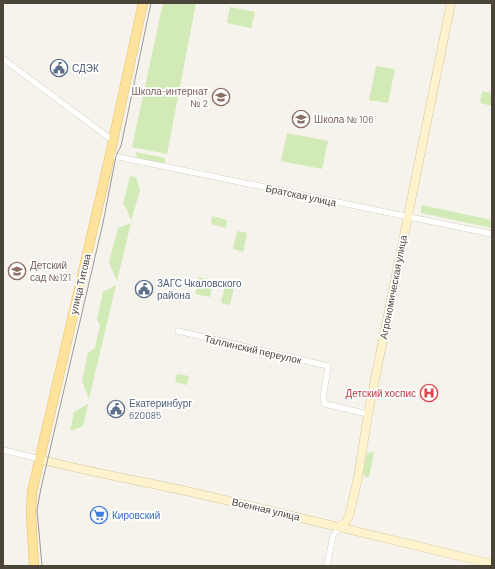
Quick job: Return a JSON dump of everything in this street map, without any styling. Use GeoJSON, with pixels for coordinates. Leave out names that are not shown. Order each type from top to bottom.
{"type":"FeatureCollection","features":[{"type":"Feature","properties":{"kind":"main road","name":"улица Титова"},"geometry":{"type":"LineString","coordinates":[[34,566],[31,501],[39,459],[143,3]]}},
{"type":"Feature","properties":{"kind":"street","name":"Агрономическая улица"},"geometry":{"type":"LineString","coordinates":[[327,566],[333,536],[340,526],[346,523],[358,478],[368,414],[451,3]]}},
{"type":"Feature","properties":{"kind":"street"},"geometry":{"type":"LineString","coordinates":[[3,59],[112,140]]}},
{"type":"Feature","properties":{"kind":"street","name":"Братская улица"},"geometry":{"type":"LineString","coordinates":[[109,155],[492,234]]}},
{"type":"Feature","properties":{"kind":"street","name":"Таллинский переулок"},"geometry":{"type":"LineString","coordinates":[[178,331],[328,366],[323,398],[325,404],[368,414]]}},
{"type":"Feature","properties":{"kind":"street"},"geometry":{"type":"LineString","coordinates":[[3,450],[21,453],[39,459]]}},
{"type":"Feature","properties":{"kind":"street","name":"Военная улица"},"geometry":{"type":"LineString","coordinates":[[39,459],[340,526],[492,564]]}},
{"type":"Feature","properties":{"kind":"green space"},"geometry":{"type":"Polygon","coordinates":[[[163,3],[196,3],[167,154],[132,147],[163,3]]]}},
{"type":"Feature","properties":{"kind":"green space"},"geometry":{"type":"Polygon","coordinates":[[[230,7],[255,12],[251,28],[227,23],[230,7]]]}},
{"type":"Feature","properties":{"kind":"green space"},"geometry":{"type":"Polygon","coordinates":[[[376,66],[395,69],[388,103],[369,100],[376,66]]]}},
{"type":"Feature","properties":{"kind":"green space"},"geometry":{"type":"Polygon","coordinates":[[[482,91],[492,93],[492,106],[480,103],[482,91]]]}},
{"type":"Feature","properties":{"kind":"green space"},"geometry":{"type":"Polygon","coordinates":[[[287,133],[328,141],[322,169],[281,161],[287,133]]]}},
{"type":"Feature","properties":{"kind":"green space"},"geometry":{"type":"Polygon","coordinates":[[[136,152],[165,158],[165,162],[162,164],[137,158],[136,152]]]}},
{"type":"Feature","properties":{"kind":"green space"},"geometry":{"type":"Polygon","coordinates":[[[130,176],[136,177],[140,190],[131,221],[123,204],[130,176]]]}},
{"type":"Feature","properties":{"kind":"green space"},"geometry":{"type":"Polygon","coordinates":[[[421,205],[492,220],[492,228],[421,213],[421,205]]]}},
{"type":"Feature","properties":{"kind":"green space"},"geometry":{"type":"Polygon","coordinates":[[[212,216],[227,220],[226,228],[211,224],[212,216]]]}},
{"type":"Feature","properties":{"kind":"green space"},"geometry":{"type":"Polygon","coordinates":[[[131,223],[117,281],[109,262],[118,228],[131,223]]]}},
{"type":"Feature","properties":{"kind":"green space"},"geometry":{"type":"Polygon","coordinates":[[[237,231],[247,233],[243,252],[233,249],[237,231]]]}},
{"type":"Feature","properties":{"kind":"green space"},"geometry":{"type":"Polygon","coordinates":[[[199,277],[213,281],[210,297],[195,294],[199,277]]]}},
{"type":"Feature","properties":{"kind":"green space"},"geometry":{"type":"Polygon","coordinates":[[[116,285],[89,399],[82,381],[88,353],[95,348],[100,325],[97,320],[103,292],[116,285]]]}},
{"type":"Feature","properties":{"kind":"green space"},"geometry":{"type":"Polygon","coordinates":[[[225,285],[234,287],[230,305],[221,303],[225,285]]]}},
{"type":"Feature","properties":{"kind":"green space"},"geometry":{"type":"Polygon","coordinates":[[[177,374],[189,376],[187,385],[175,382],[177,374]]]}},
{"type":"Feature","properties":{"kind":"green space"},"geometry":{"type":"Polygon","coordinates":[[[88,404],[83,426],[70,431],[74,412],[88,404]]]}},
{"type":"Feature","properties":{"kind":"green space"},"geometry":{"type":"Polygon","coordinates":[[[374,452],[369,477],[365,477],[363,472],[367,454],[374,452]]]}},
{"type":"Feature","properties":{"kind":"tram line"},"geometry":{"type":"LineString","coordinates":[[42,566],[37,510],[41,488],[103,223],[116,156],[121,146],[151,3]]}},
{"type":"Feature","properties":{"kind":"place","name":"СДЭК"},"geometry":{"type":"Point","coordinates":[59,68]}},
{"type":"Feature","properties":{"kind":"place","name":"Школа-интернат № 2"},"geometry":{"type":"Point","coordinates":[221,97]}},
{"type":"Feature","properties":{"kind":"place","name":"Школа № 106"},"geometry":{"type":"Point","coordinates":[301,119]}},
{"type":"Feature","properties":{"kind":"place","name":"Детский сад №121"},"geometry":{"type":"Point","coordinates":[17,271]}},
{"type":"Feature","properties":{"kind":"place","name":"ЗАГС Чкаловского района"},"geometry":{"type":"Point","coordinates":[144,289]}},
{"type":"Feature","properties":{"kind":"place","name":"Детский хоспис"},"geometry":{"type":"Point","coordinates":[429,393]}},
{"type":"Feature","properties":{"kind":"place","name":"Екатеринбург 620085"},"geometry":{"type":"Point","coordinates":[116,409]}},
{"type":"Feature","properties":{"kind":"place","name":"Кировский"},"geometry":{"type":"Point","coordinates":[99,515]}}]}
